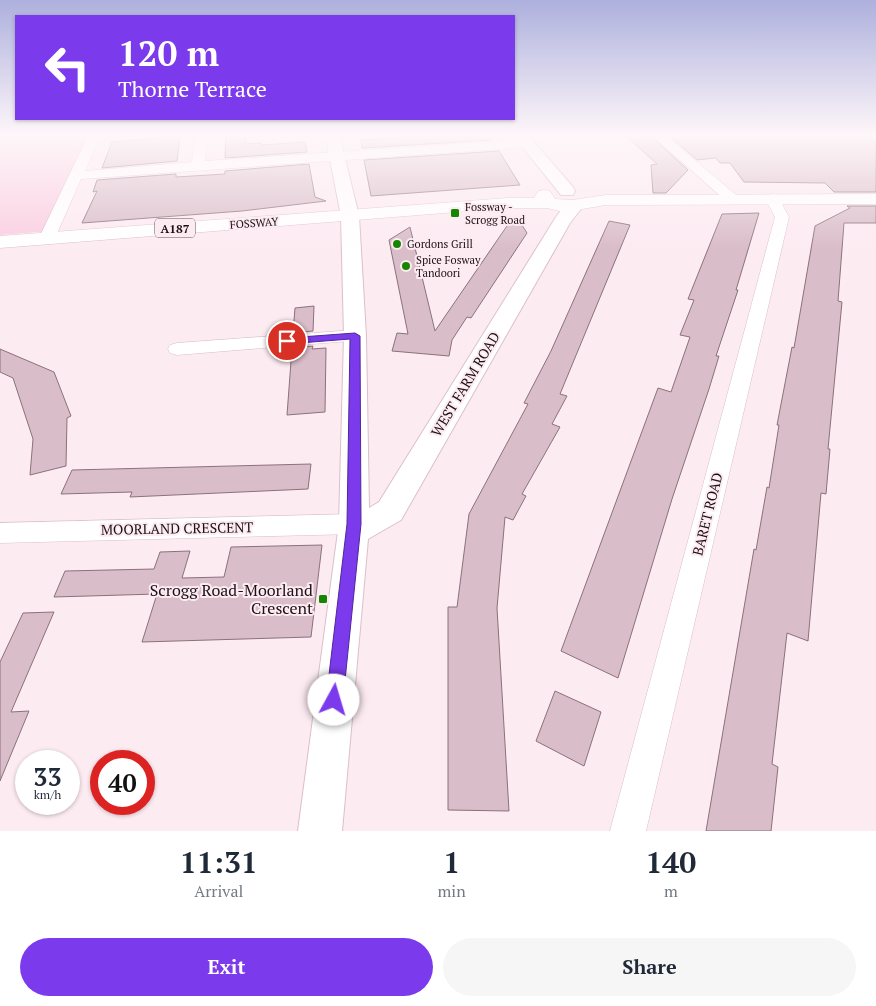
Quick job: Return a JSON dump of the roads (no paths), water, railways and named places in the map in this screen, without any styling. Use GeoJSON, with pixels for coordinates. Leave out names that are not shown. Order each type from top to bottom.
{"type":"FeatureCollection","features":[{"type":"Feature","properties":{"kind":"main road","name":"FOSSWAY"},"geometry":{"type":"LineString","coordinates":[[0,242],[561,199],[876,198]]}},
{"type":"Feature","properties":{"kind":"street"},"geometry":{"type":"LineString","coordinates":[[47,238],[77,175],[107,173]]}},
{"type":"Feature","properties":{"kind":"street"},"geometry":{"type":"LineString","coordinates":[[320,831],[354,528],[355,336],[350,216],[340,173]]}},
{"type":"Feature","properties":{"kind":"street"},"geometry":{"type":"LineString","coordinates":[[545,173],[561,199]]}},
{"type":"Feature","properties":{"kind":"street"},"geometry":{"type":"LineString","coordinates":[[702,173],[731,198]]}},
{"type":"Feature","properties":{"kind":"street","name":"BARET ROAD"},"geometry":{"type":"LineString","coordinates":[[628,831],[782,217],[772,198]]}},
{"type":"Feature","properties":{"kind":"street","name":"WEST FARM ROAD"},"geometry":{"type":"LineString","coordinates":[[354,528],[390,511],[561,199]]}},
{"type":"Feature","properties":{"kind":"street"},"geometry":{"type":"LineString","coordinates":[[177,348],[355,336]]}},
{"type":"Feature","properties":{"kind":"street","name":"MOORLAND CRESCENT"},"geometry":{"type":"LineString","coordinates":[[0,533],[354,528]]}},
{"type":"Feature","properties":{"kind":"place","name":"Fossway - Scrogg Road"},"geometry":{"type":"Point","coordinates":[455,213]}},
{"type":"Feature","properties":{"kind":"place","name":"Gordons Grill"},"geometry":{"type":"Point","coordinates":[397,244]}},
{"type":"Feature","properties":{"kind":"place","name":"Spice Fosway Tandoori"},"geometry":{"type":"Point","coordinates":[406,266]}},
{"type":"Feature","properties":{"kind":"place","name":"Scrogg Road-Moorland Crescent"},"geometry":{"type":"Point","coordinates":[323,599]}}]}
